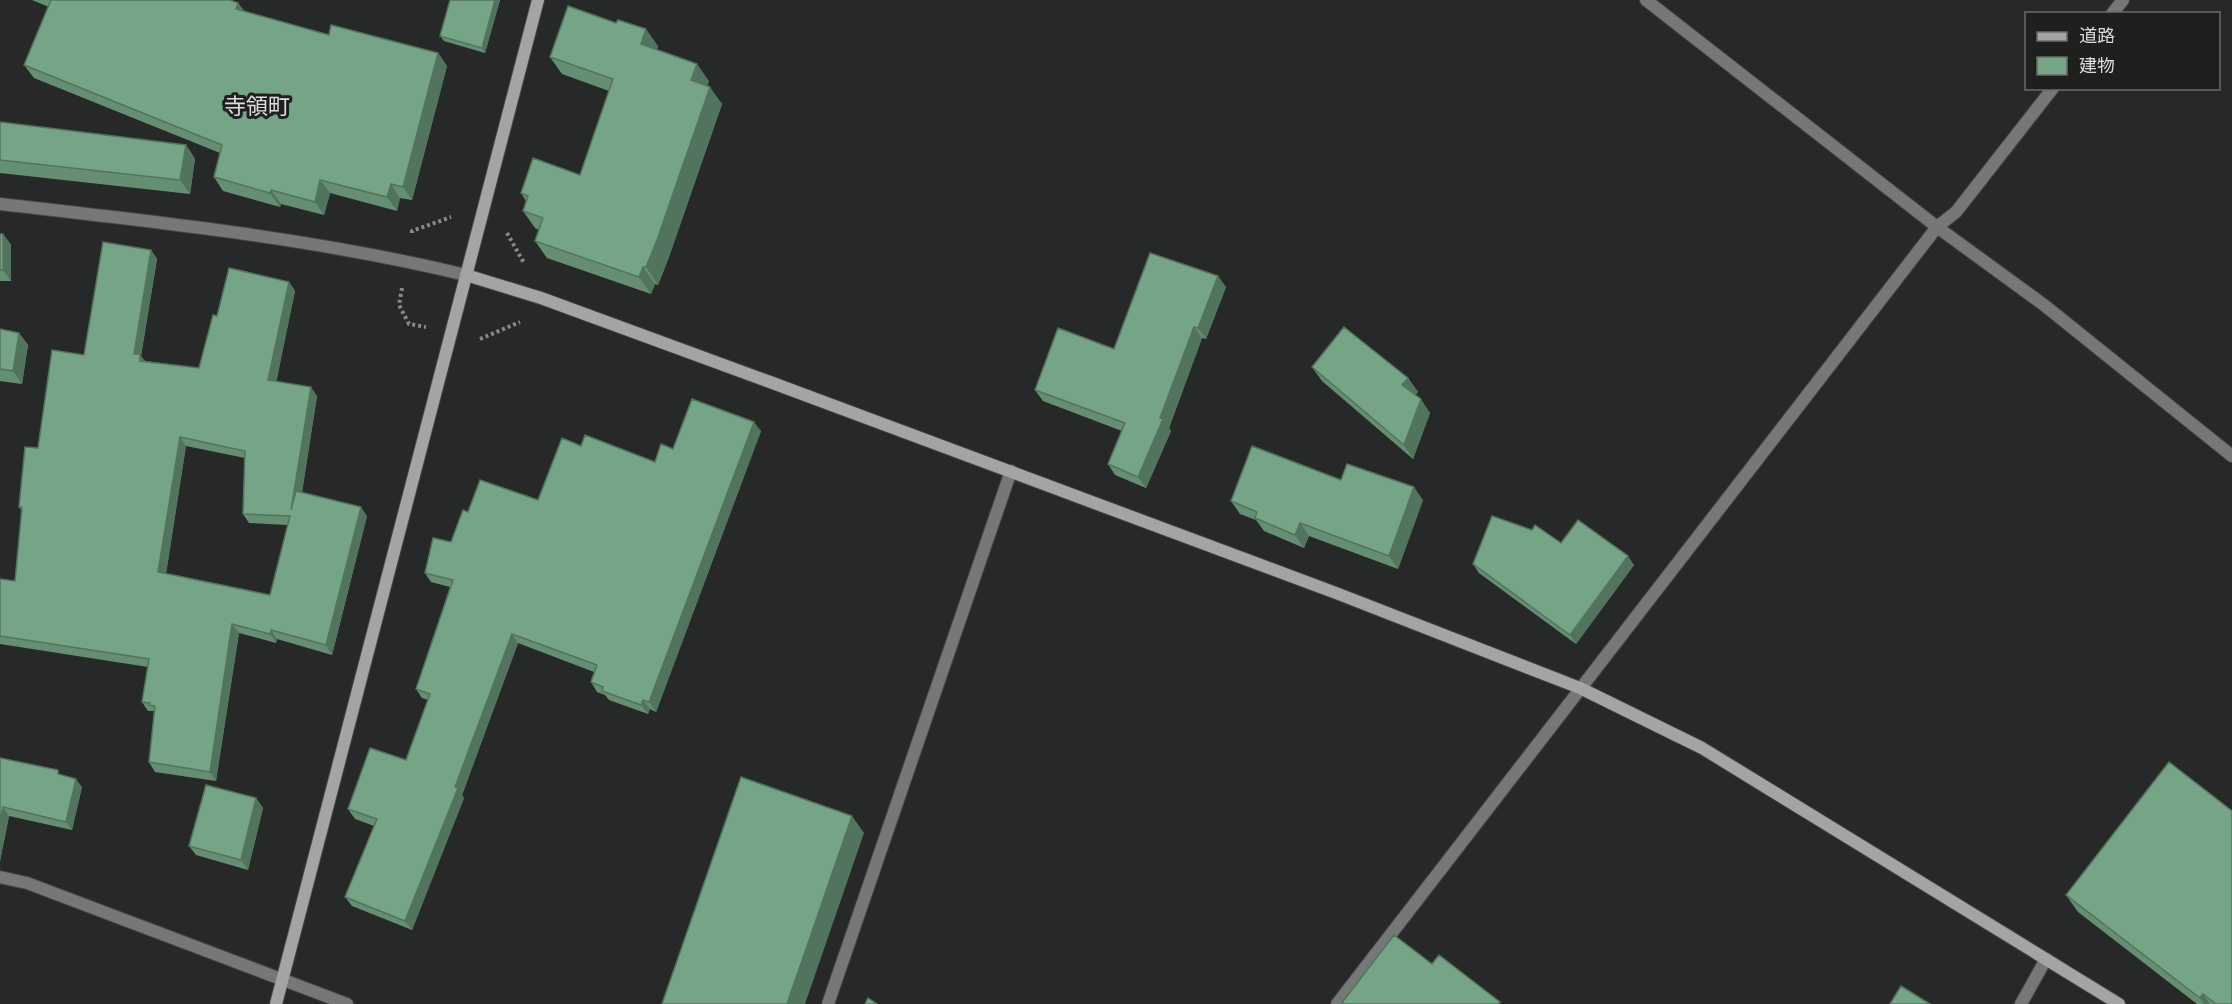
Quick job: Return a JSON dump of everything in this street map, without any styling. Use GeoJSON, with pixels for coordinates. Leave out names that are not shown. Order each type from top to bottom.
{"type":"FeatureCollection","features":[{"type":"Feature","properties":{"kind":"street"},"geometry":{"type":"LineString","coordinates":[[276,1004],[538,0]]}},
{"type":"Feature","properties":{"kind":"street"},"geometry":{"type":"LineString","coordinates":[[1647,0],[1937,227],[2044,305],[2094,348],[2232,456]]}},
{"type":"Feature","properties":{"kind":"street"},"geometry":{"type":"LineString","coordinates":[[2114,12],[2123,0]]}},
{"type":"Feature","properties":{"kind":"street"},"geometry":{"type":"LineString","coordinates":[[1337,1004],[1937,227],[1956,212],[2051,90]]}},
{"type":"Feature","properties":{"kind":"street"},"geometry":{"type":"LineString","coordinates":[[0,204],[224,230],[407,261],[466,275],[541,298],[1336,593],[1580,688],[1702,748],[2119,1004]]}},
{"type":"Feature","properties":{"kind":"street"},"geometry":{"type":"LineString","coordinates":[[828,1004],[1011,471]]}},
{"type":"Feature","properties":{"kind":"street"},"geometry":{"type":"LineString","coordinates":[[0,877],[27,883],[346,1004]]}},
{"type":"Feature","properties":{"kind":"street"},"geometry":{"type":"LineString","coordinates":[[2021,1004],[2046,959]]}},
{"type":"Feature","properties":{"kind":"path"},"geometry":{"type":"LineString","coordinates":[[520,321],[531,325]]}},
{"type":"Feature","properties":{"kind":"building"},"geometry":{"type":"Polygon","coordinates":[[[51,0],[230,0],[238,3],[236,9],[329,35],[331,25],[438,53],[403,187],[391,184],[387,197],[320,180],[315,202],[271,190],[270,193],[214,177],[222,145],[24,65],[51,0]]]}},
{"type":"Feature","properties":{"kind":"building"},"geometry":{"type":"Polygon","coordinates":[[[450,0],[495,0],[482,48],[440,36],[450,0]]]}},
{"type":"Feature","properties":{"kind":"building"},"geometry":{"type":"Polygon","coordinates":[[[568,6],[616,23],[618,20],[646,29],[641,44],[697,64],[691,80],[710,87],[657,240],[646,267],[643,267],[639,277],[535,241],[543,218],[523,211],[528,196],[521,193],[533,158],[580,175],[613,79],[550,57],[568,6]]]}},
{"type":"Feature","properties":{"kind":"building"},"geometry":{"type":"Polygon","coordinates":[[[0,122],[186,145],[180,180],[0,160],[0,122]]]}},
{"type":"Feature","properties":{"kind":"building"},"geometry":{"type":"Polygon","coordinates":[[[0,234],[3,234],[3,270],[0,270],[0,234]]]}},
{"type":"Feature","properties":{"kind":"building"},"geometry":{"type":"Polygon","coordinates":[[[103,242],[151,250],[134,354],[140,354],[140,361],[199,368],[213,315],[217,316],[229,268],[289,282],[268,380],[311,387],[291,510],[296,491],[361,507],[326,645],[271,630],[270,634],[232,624],[210,772],[149,762],[155,706],[142,702],[149,659],[0,636],[0,579],[15,581],[25,447],[38,448],[52,350],[84,355],[103,242]],[[180,437],[158,572],[270,595],[290,516],[243,514],[245,451],[180,437]]]}},
{"type":"Feature","properties":{"kind":"building"},"geometry":{"type":"Polygon","coordinates":[[[1150,253],[1218,276],[1198,328],[1194,327],[1160,418],[1163,419],[1138,477],[1108,464],[1125,423],[1035,390],[1058,328],[1114,349],[1150,253]]]}},
{"type":"Feature","properties":{"kind":"building"},"geometry":{"type":"Polygon","coordinates":[[[1344,327],[1408,378],[1402,385],[1421,399],[1404,445],[1312,367],[1344,327]]]}},
{"type":"Feature","properties":{"kind":"building"},"geometry":{"type":"Polygon","coordinates":[[[0,329],[19,333],[13,371],[0,369],[0,329]]]}},
{"type":"Feature","properties":{"kind":"building"},"geometry":{"type":"Polygon","coordinates":[[[692,399],[754,422],[649,702],[643,700],[641,705],[602,691],[603,687],[591,682],[597,665],[512,634],[455,787],[458,788],[405,921],[345,897],[377,819],[348,809],[370,748],[406,760],[430,694],[416,689],[453,580],[425,573],[433,538],[451,542],[463,510],[468,512],[480,480],[538,500],[562,438],[581,446],[585,435],[655,462],[661,444],[673,449],[692,399]]]}},
{"type":"Feature","properties":{"kind":"building"},"geometry":{"type":"Polygon","coordinates":[[[1252,446],[1341,480],[1347,464],[1414,487],[1389,556],[1300,523],[1295,535],[1255,518],[1257,512],[1231,501],[1252,446]]]}},
{"type":"Feature","properties":{"kind":"building"},"geometry":{"type":"Polygon","coordinates":[[[1492,516],[1532,530],[1535,525],[1561,543],[1578,520],[1628,556],[1570,635],[1473,564],[1492,516]]]}},
{"type":"Feature","properties":{"kind":"building"},"geometry":{"type":"Polygon","coordinates":[[[0,758],[58,770],[58,774],[76,779],[66,822],[3,807],[0,822],[0,758]]]}},
{"type":"Feature","properties":{"kind":"building"},"geometry":{"type":"Polygon","coordinates":[[[2169,762],[2232,811],[2232,1004],[2216,1004],[2203,994],[2200,998],[2066,895],[2169,762]]]}},
{"type":"Feature","properties":{"kind":"building"},"geometry":{"type":"Polygon","coordinates":[[[741,777],[852,816],[787,1004],[662,1004],[741,777]]]}},
{"type":"Feature","properties":{"kind":"building"},"geometry":{"type":"Polygon","coordinates":[[[206,785],[256,798],[241,860],[189,846],[206,785]]]}},
{"type":"Feature","properties":{"kind":"building"},"geometry":{"type":"Polygon","coordinates":[[[1394,935],[1432,964],[1439,955],[1500,1002],[1498,1004],[1341,1004],[1394,935]]]}},
{"type":"Feature","properties":{"kind":"building"},"geometry":{"type":"Polygon","coordinates":[[[1901,986],[1930,1004],[1890,1004],[1901,986]]]}},
{"type":"Feature","properties":{"kind":"building"},"geometry":{"type":"Polygon","coordinates":[[[868,998],[877,1004],[865,1004],[868,998]]]}},
{"type":"Feature","properties":{"kind":"district","name":"寺領町"},"geometry":{"type":"Point","coordinates":[257,106]}}]}
